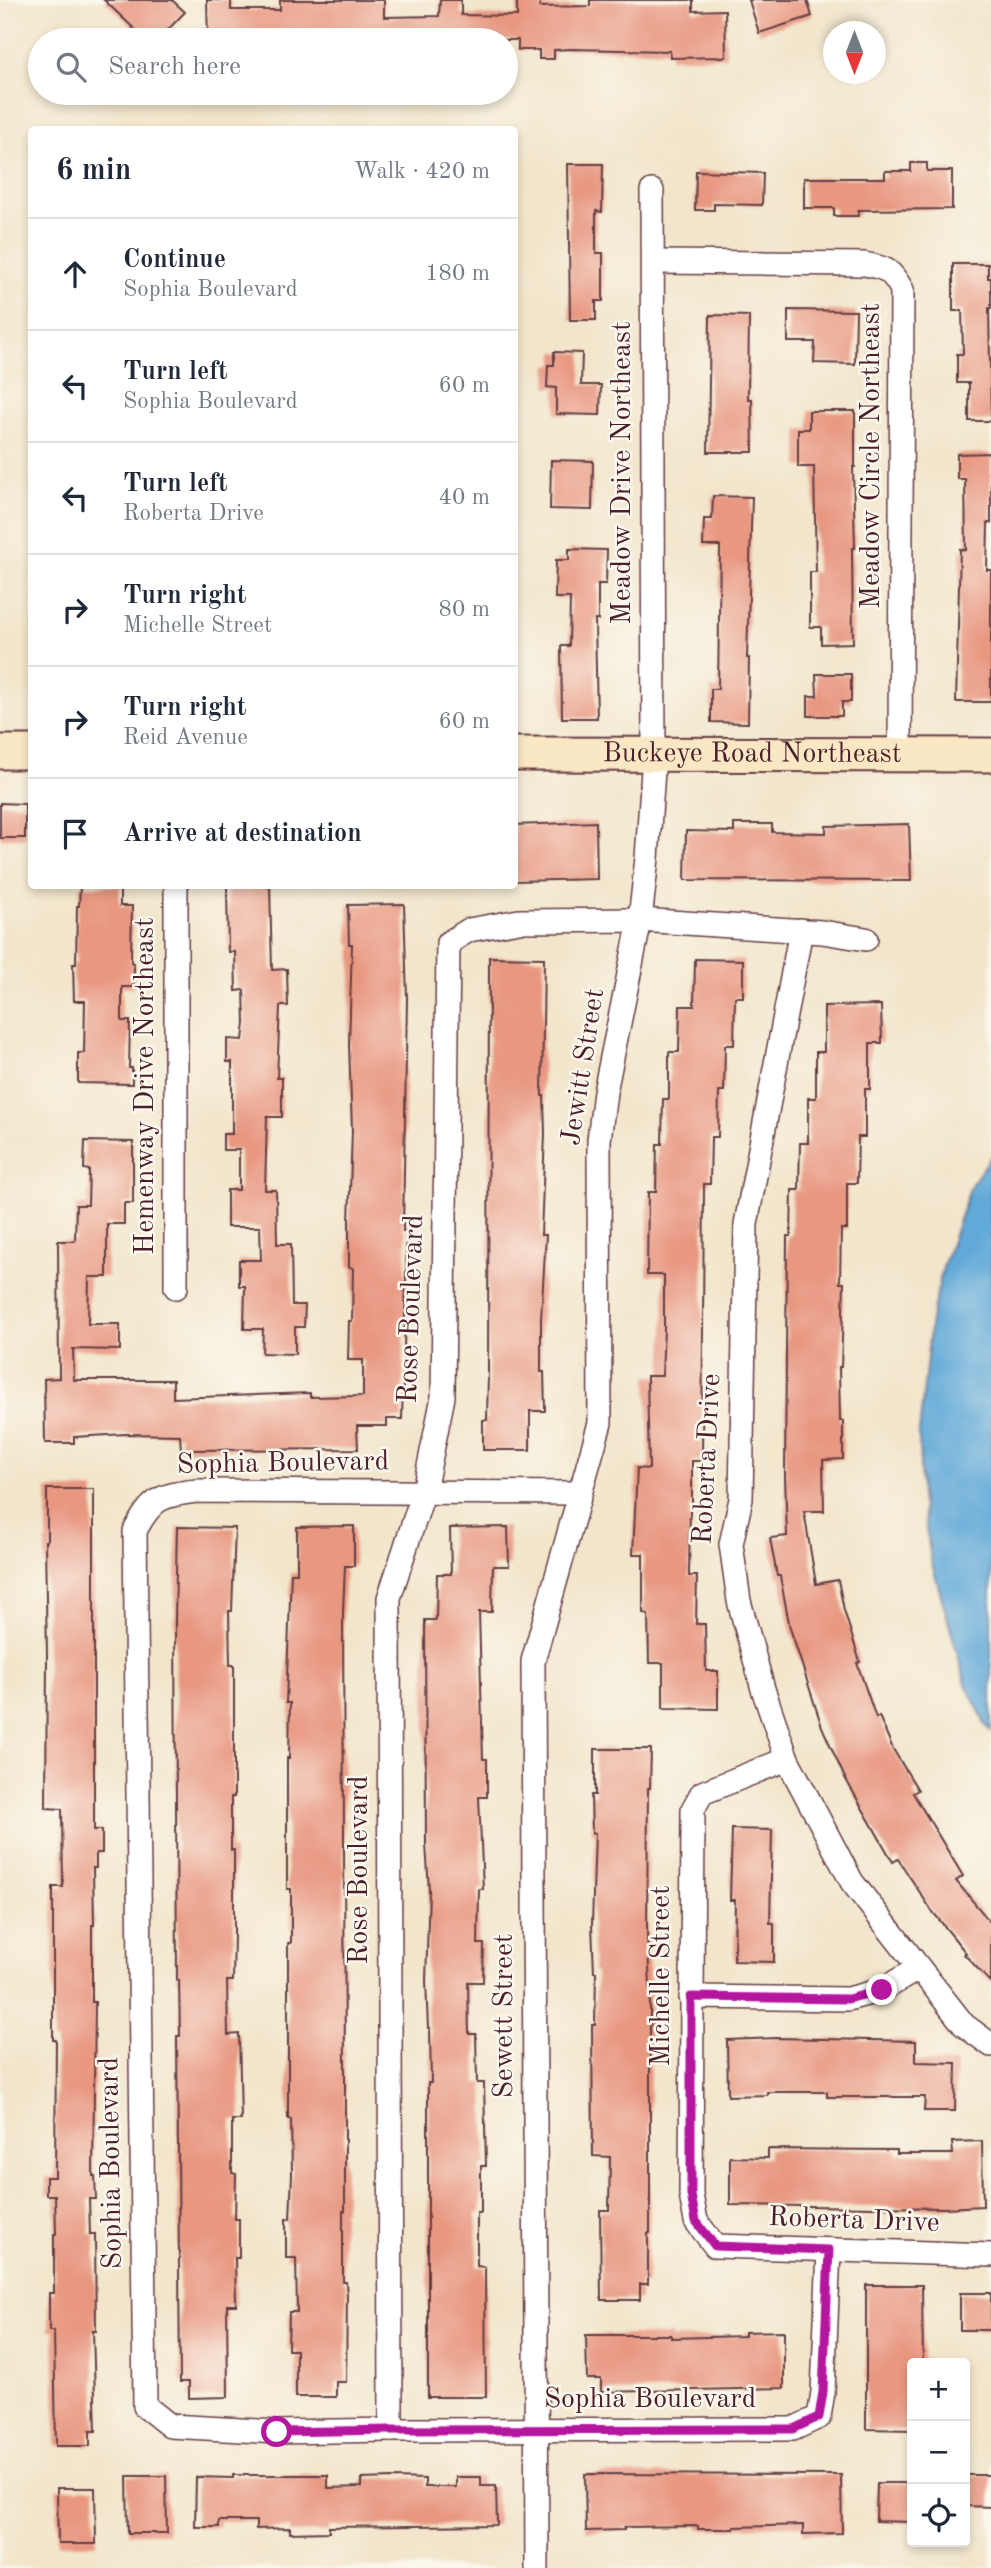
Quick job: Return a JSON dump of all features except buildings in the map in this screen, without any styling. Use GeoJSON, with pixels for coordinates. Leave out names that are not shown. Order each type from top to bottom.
{"type":"FeatureCollection","features":[{"type":"Feature","properties":{"kind":"street","name":"Meadow Drive Northeast"},"geometry":{"type":"LineString","coordinates":[[652,191],[654,756]]}},
{"type":"Feature","properties":{"kind":"street","name":"Meadow Circle Northeast"},"geometry":{"type":"LineString","coordinates":[[654,262],[864,264],[892,272],[902,290],[903,653],[900,755]]}},
{"type":"Feature","properties":{"kind":"street"},"geometry":{"type":"LineString","coordinates":[[0,752],[28,752]]}},
{"type":"Feature","properties":{"kind":"street","name":"Buckeye Road Northeast"},"geometry":{"type":"LineString","coordinates":[[518,754],[991,755]]}},
{"type":"Feature","properties":{"kind":"street","name":"Jewitt Street"},"geometry":{"type":"LineString","coordinates":[[582,1482],[600,1423],[599,1140],[605,1092],[640,920],[654,756]]}},
{"type":"Feature","properties":{"kind":"street","name":"Hemenway Drive Northeast"},"geometry":{"type":"LineString","coordinates":[[176,889],[176,1287]]}},
{"type":"Feature","properties":{"kind":"street","name":"Rose Boulevard"},"geometry":{"type":"LineString","coordinates":[[391,2430],[389,1598],[424,1491],[443,1397],[448,943],[469,930],[519,921],[640,920],[801,930],[866,939]]}},
{"type":"Feature","properties":{"kind":"street","name":"Roberta Drive"},"geometry":{"type":"LineString","coordinates":[[801,930],[746,1224],[741,1499],[731,1544],[739,1601],[762,1689],[787,1759],[852,1882],[964,2025],[991,2045]]}},
{"type":"Feature","properties":{"kind":"street","name":"Sophia Boulevard"},"geometry":{"type":"LineString","coordinates":[[582,1482],[424,1491],[197,1491],[166,1494],[147,1507],[135,1531],[145,2406],[170,2426],[277,2432],[793,2429],[819,2417],[823,2392],[829,2250]]}},
{"type":"Feature","properties":{"kind":"street","name":"Sewett Street"},"geometry":{"type":"LineString","coordinates":[[537,2568],[533,1661],[582,1482]]}},
{"type":"Feature","properties":{"kind":"street","name":"Michelle Street"},"geometry":{"type":"LineString","coordinates":[[715,2246],[696,2221],[691,2195],[692,1809],[702,1793],[787,1759]]}},
{"type":"Feature","properties":{"kind":"street"},"geometry":{"type":"LineString","coordinates":[[691,1997],[848,1999],[882,1990],[919,1968]]}},
{"type":"Feature","properties":{"kind":"street","name":"Roberta Drive"},"geometry":{"type":"LineString","coordinates":[[715,2246],[991,2255]]}},
{"type":"Feature","properties":{"kind":"water"},"geometry":{"type":"Polygon","coordinates":[[[991,1157],[991,1731],[966,1684],[931,1560],[921,1497],[919,1433],[931,1319],[943,1267],[971,1185],[991,1157]]]}},
{"type":"Feature","properties":{"kind":"route"},"geometry":{"type":"LineString","coordinates":[[277,2432],[793,2429],[819,2417],[823,2392],[829,2250],[715,2246],[696,2221],[691,2195],[691,1997],[848,1999],[882,1990]]}}]}
